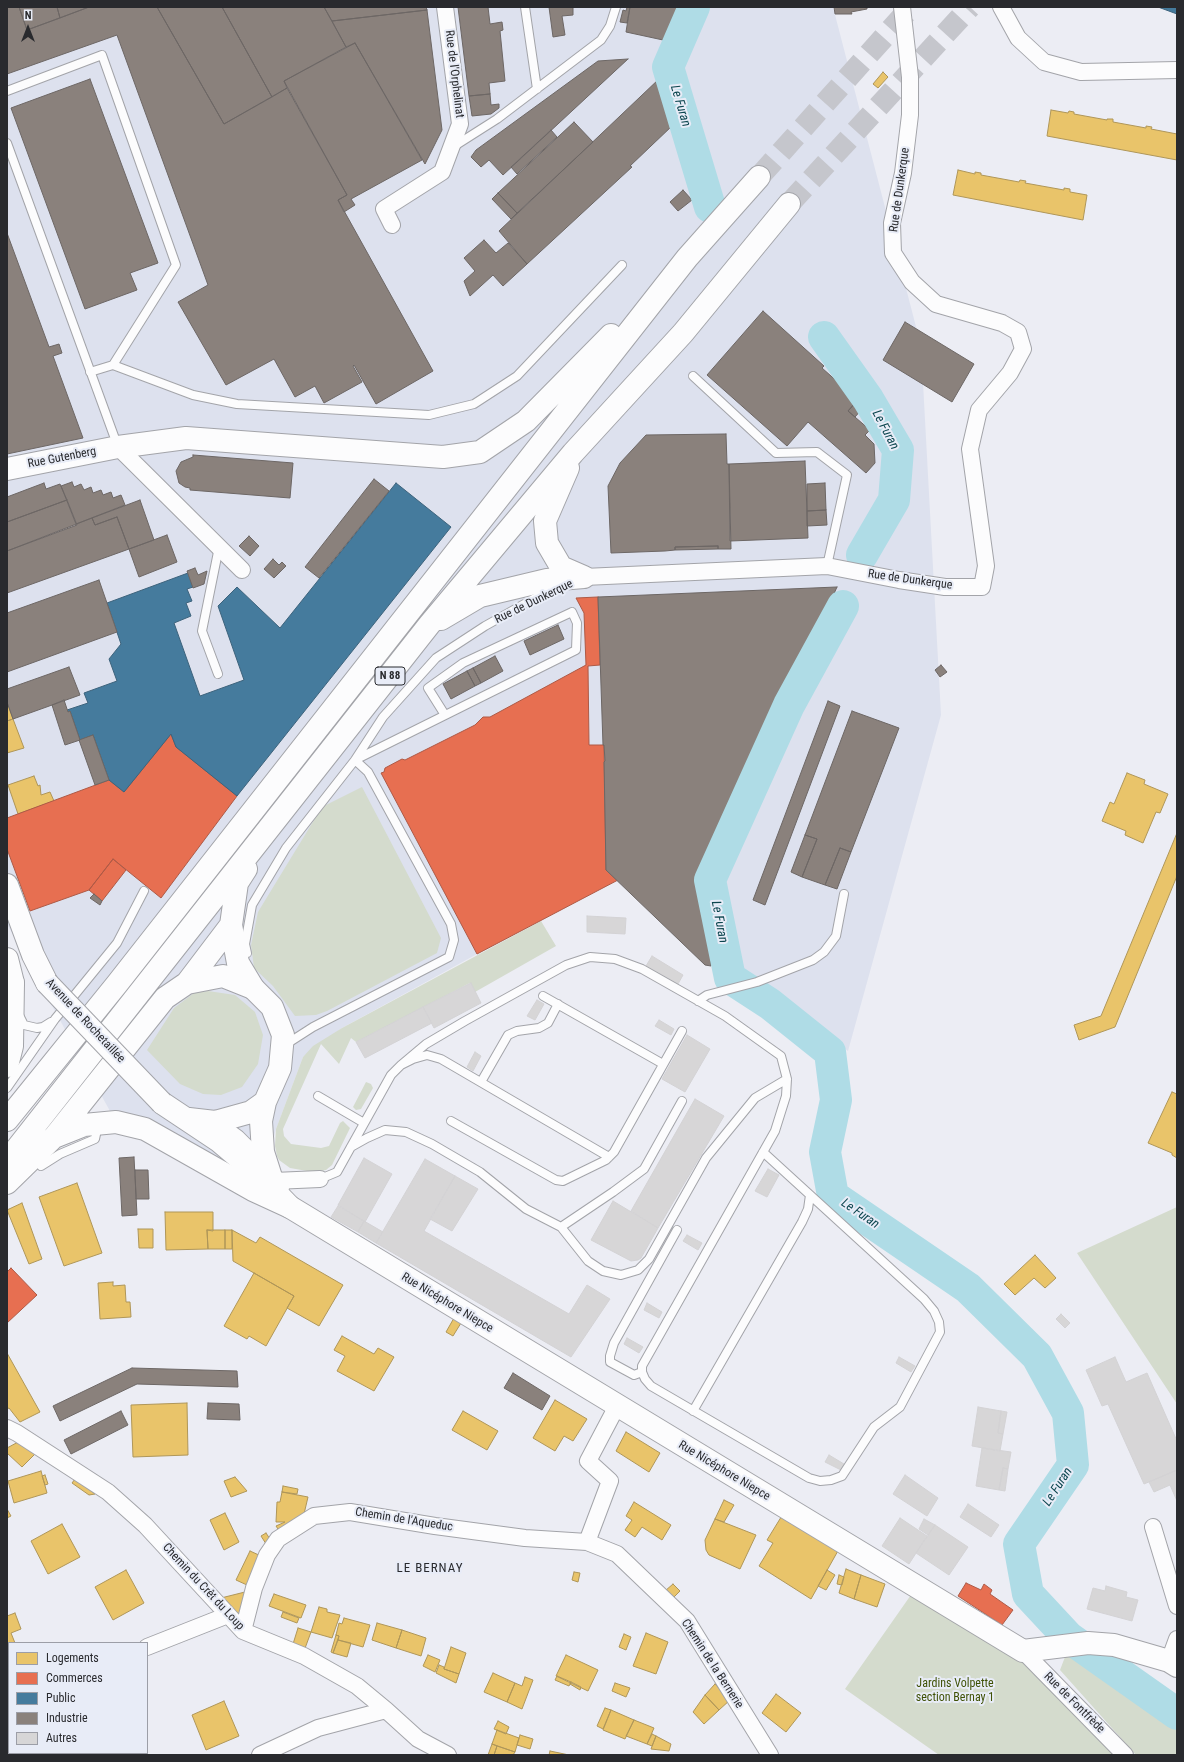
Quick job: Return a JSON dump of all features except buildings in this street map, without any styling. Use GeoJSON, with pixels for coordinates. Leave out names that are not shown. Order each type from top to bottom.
{"type":"FeatureCollection","features":[{"type":"Feature","properties":{"kind":"main road","name":"N 88"},"geometry":{"type":"LineString","coordinates":[[7,1120],[122,978],[687,258],[759,177]]}},
{"type":"Feature","properties":{"kind":"main road","name":"N 88"},"geometry":{"type":"LineString","coordinates":[[7,1161],[429,625],[573,453],[683,334],[789,204]]}},
{"type":"Feature","properties":{"kind":"main road","name":"Rue Gutenberg"},"geometry":{"type":"LineString","coordinates":[[7,470],[118,447],[186,438],[443,456],[480,452],[526,421],[687,258]]}},
{"type":"Feature","properties":{"kind":"main road"},"geometry":{"type":"LineString","coordinates":[[573,453],[559,491],[545,521],[547,543],[561,567],[584,577]]}},
{"type":"Feature","properties":{"kind":"main road"},"geometry":{"type":"LineString","coordinates":[[429,625],[480,596],[547,580],[584,577]]}},
{"type":"Feature","properties":{"kind":"main road"},"geometry":{"type":"LineString","coordinates":[[269,830],[237,883],[231,925],[238,963],[253,988],[272,1007],[283,1035],[280,1068],[265,1102],[261,1121],[263,1152],[272,1176],[290,1207]]}},
{"type":"Feature","properties":{"kind":"main road","name":"Avenue de Rochetaillée"},"geometry":{"type":"LineString","coordinates":[[7,885],[33,955],[47,983],[162,1103],[219,1141],[258,1174],[290,1207]]}},
{"type":"Feature","properties":{"kind":"main road"},"geometry":{"type":"LineString","coordinates":[[7,1183],[54,1137],[166,998],[187,983],[231,925]]}},
{"type":"Feature","properties":{"kind":"main road"},"geometry":{"type":"LineString","coordinates":[[7,959],[13,983],[12,1046],[7,1066]]}},
{"type":"Feature","properties":{"kind":"main road"},"geometry":{"type":"LineString","coordinates":[[187,983],[223,976],[253,988]]}},
{"type":"Feature","properties":{"kind":"main road"},"geometry":{"type":"LineString","coordinates":[[185,1119],[215,1122],[251,1112],[265,1102]]}},
{"type":"Feature","properties":{"kind":"main road"},"geometry":{"type":"LineString","coordinates":[[54,1137],[84,1125],[116,1122],[145,1129],[253,1190],[290,1207]]}},
{"type":"Feature","properties":{"kind":"main road","name":"Rue Nicéphore Niepce"},"geometry":{"type":"LineString","coordinates":[[290,1207],[1023,1651]]}},
{"type":"Feature","properties":{"kind":"main road"},"geometry":{"type":"LineString","coordinates":[[1023,1651],[1088,1642],[1114,1645],[1173,1663]]}},
{"type":"Feature","properties":{"kind":"street","name":"Rue de l'Orphelinat"},"geometry":{"type":"LineString","coordinates":[[392,225],[384,209],[442,172],[460,124],[445,7]]}},
{"type":"Feature","properties":{"kind":"street","name":"Rue de Dunkerque"},"geometry":{"type":"LineString","coordinates":[[584,577],[827,566],[945,587],[982,587],[986,566],[970,449],[979,410],[1010,373],[1023,348],[1018,332],[1002,323],[936,304],[912,282],[893,253],[892,222],[903,173],[910,115],[910,77],[902,7]]}},
{"type":"Feature","properties":{"kind":"street"},"geometry":{"type":"LineString","coordinates":[[1001,7],[1018,38],[1044,62],[1081,72],[1177,70]]}},
{"type":"Feature","properties":{"kind":"street"},"geometry":{"type":"LineString","coordinates":[[118,447],[242,570]]}},
{"type":"Feature","properties":{"kind":"street"},"geometry":{"type":"LineString","coordinates":[[215,1122],[237,1138],[272,1176],[320,1179]]}},
{"type":"Feature","properties":{"kind":"street"},"geometry":{"type":"LineString","coordinates":[[586,1542],[610,1481],[588,1461],[617,1406]]}},
{"type":"Feature","properties":{"kind":"street","name":"Chemin du Crêt du Loup"},"geometry":{"type":"LineString","coordinates":[[7,1428],[23,1436],[108,1492],[145,1525],[243,1631],[304,1656],[357,1686],[418,1739],[448,1755]]}},
{"type":"Feature","properties":{"kind":"street","name":"Chemin de l'Aqueduc"},"geometry":{"type":"LineString","coordinates":[[243,1631],[254,1588],[267,1555],[278,1539],[314,1516],[350,1512],[435,1526],[525,1538],[586,1542]]}},
{"type":"Feature","properties":{"kind":"street"},"geometry":{"type":"LineString","coordinates":[[1153,1527],[1177,1606]]}},
{"type":"Feature","properties":{"kind":"street","name":"Chemin de la Bernerie"},"geometry":{"type":"LineString","coordinates":[[586,1542],[617,1554],[687,1621],[770,1755]]}},
{"type":"Feature","properties":{"kind":"street"},"geometry":{"type":"LineString","coordinates":[[148,1647],[228,1616]]}},
{"type":"Feature","properties":{"kind":"street"},"geometry":{"type":"LineString","coordinates":[[1173,1663],[1177,1639]]}},
{"type":"Feature","properties":{"kind":"street","name":"Rue de Fontfrède"},"geometry":{"type":"LineString","coordinates":[[1023,1651],[1125,1755]]}},
{"type":"Feature","properties":{"kind":"street"},"geometry":{"type":"LineString","coordinates":[[260,1755],[318,1728],[386,1710]]}},
{"type":"Feature","properties":{"kind":"lane"},"geometry":{"type":"LineString","coordinates":[[525,7],[537,89]]}},
{"type":"Feature","properties":{"kind":"lane"},"geometry":{"type":"LineString","coordinates":[[451,149],[497,119],[601,40],[610,26],[616,7]]}},
{"type":"Feature","properties":{"kind":"lane"},"geometry":{"type":"LineString","coordinates":[[7,91],[102,55],[176,265],[113,365]]}},
{"type":"Feature","properties":{"kind":"lane"},"geometry":{"type":"LineString","coordinates":[[7,143],[118,447]]}},
{"type":"Feature","properties":{"kind":"lane"},"geometry":{"type":"LineString","coordinates":[[90,372],[113,365],[194,395],[237,404],[429,415],[474,404],[517,376],[622,265]]}},
{"type":"Feature","properties":{"kind":"lane"},"geometry":{"type":"LineString","coordinates":[[693,376],[776,453],[817,452],[847,475],[827,566]]}},
{"type":"Feature","properties":{"kind":"lane"},"geometry":{"type":"LineString","coordinates":[[218,674],[202,631],[219,547]]}},
{"type":"Feature","properties":{"kind":"lane","name":"Rue de Dunkerque"},"geometry":{"type":"LineString","coordinates":[[253,988],[245,944],[252,905],[286,848],[354,760],[383,717],[436,658],[485,626],[535,598],[584,577]]}},
{"type":"Feature","properties":{"kind":"lane"},"geometry":{"type":"LineString","coordinates":[[282,1047],[313,1027],[449,957],[454,940],[451,924],[368,772],[354,760],[576,650],[577,623],[572,612],[463,663],[428,688],[444,715]]}},
{"type":"Feature","properties":{"kind":"lane"},"geometry":{"type":"LineString","coordinates":[[7,1088],[55,1019],[117,943],[144,891]]}},
{"type":"Feature","properties":{"kind":"lane"},"geometry":{"type":"LineString","coordinates":[[698,1001],[707,995],[718,994],[756,982],[813,960],[824,952],[836,936],[844,894]]}},
{"type":"Feature","properties":{"kind":"lane"},"geometry":{"type":"LineString","coordinates":[[320,1179],[337,1172],[391,1075],[401,1065],[426,1044],[566,965],[590,957],[615,959],[642,969],[726,1016],[781,1056],[787,1079],[786,1096],[775,1131],[763,1152],[642,1366],[642,1372],[645,1379],[651,1386],[809,1478],[820,1481],[831,1480],[842,1476],[874,1427],[900,1407],[940,1332],[939,1322],[934,1311],[924,1299],[763,1152]]}},
{"type":"Feature","properties":{"kind":"lane"},"geometry":{"type":"LineString","coordinates":[[13,983],[18,1013],[24,1025],[43,1027],[55,1019]]}},
{"type":"Feature","properties":{"kind":"lane"},"geometry":{"type":"LineString","coordinates":[[543,996],[663,1064]]}},
{"type":"Feature","properties":{"kind":"lane"},"geometry":{"type":"LineString","coordinates":[[481,1082],[508,1035],[517,1031],[539,1028],[548,1023],[558,1004]]}},
{"type":"Feature","properties":{"kind":"lane"},"geometry":{"type":"LineString","coordinates":[[451,1121],[556,1180],[563,1181],[606,1160],[614,1152],[682,1031]]}},
{"type":"Feature","properties":{"kind":"lane"},"geometry":{"type":"LineString","coordinates":[[401,1065],[413,1059],[427,1055],[435,1056],[609,1156]]}},
{"type":"Feature","properties":{"kind":"lane"},"geometry":{"type":"LineString","coordinates":[[351,1147],[385,1130],[406,1132],[432,1144],[480,1172],[526,1209],[561,1227],[588,1261],[603,1271],[621,1275],[638,1270],[649,1259],[706,1158],[755,1098],[787,1079]]}},
{"type":"Feature","properties":{"kind":"lane"},"geometry":{"type":"LineString","coordinates":[[318,1096],[364,1123]]}},
{"type":"Feature","properties":{"kind":"lane"},"geometry":{"type":"LineString","coordinates":[[561,1227],[614,1192],[644,1169],[682,1101]]}},
{"type":"Feature","properties":{"kind":"lane"},"geometry":{"type":"LineString","coordinates":[[41,1166],[60,1154],[95,1139],[98,1124]]}},
{"type":"Feature","properties":{"kind":"lane"},"geometry":{"type":"LineString","coordinates":[[693,1411],[802,1222],[808,1209],[810,1195]]}},
{"type":"Feature","properties":{"kind":"lane"},"geometry":{"type":"LineString","coordinates":[[642,1372],[634,1375],[610,1362],[610,1356],[614,1343],[677,1230]]}},
{"type":"Feature","properties":{"kind":"shaded area"},"geometry":{"type":"Polygon","coordinates":[[[7,7],[833,7],[921,346],[941,715],[848,1051],[732,968],[705,965],[618,880],[477,954],[342,1028],[303,1057],[276,1129],[255,1204],[116,1122],[7,924],[7,7]]]}},
{"type":"Feature","properties":{"kind":"green space"},"geometry":{"type":"Polygon","coordinates":[[[362,787],[441,938],[437,953],[327,1011],[316,1015],[295,1016],[273,986],[254,968],[251,945],[258,912],[322,807],[362,787]]]}},
{"type":"Feature","properties":{"kind":"green space"},"geometry":{"type":"Polygon","coordinates":[[[541,921],[556,946],[475,992],[470,983],[356,1042],[351,1038],[339,1064],[321,1044],[283,1129],[284,1136],[291,1144],[321,1148],[329,1146],[340,1123],[343,1121],[350,1128],[332,1165],[326,1170],[313,1172],[290,1168],[279,1160],[275,1146],[276,1129],[303,1057],[313,1046],[342,1028],[541,921]]]}},
{"type":"Feature","properties":{"kind":"green space"},"geometry":{"type":"Polygon","coordinates":[[[208,991],[235,995],[255,1012],[263,1035],[258,1064],[242,1087],[221,1095],[203,1094],[180,1084],[147,1050],[174,1008],[194,993],[208,991]]]}},
{"type":"Feature","properties":{"kind":"green space"},"geometry":{"type":"Polygon","coordinates":[[[366,1082],[371,1084],[373,1088],[361,1109],[356,1110],[353,1107],[366,1082]]]}},
{"type":"Feature","properties":{"kind":"green space"},"geometry":{"type":"Polygon","coordinates":[[[1177,1207],[1177,1404],[1077,1253],[1177,1207]]]}},
{"type":"Feature","properties":{"kind":"green space","name":"Jardins Volpette section Bernay 1"},"geometry":{"type":"Polygon","coordinates":[[[913,1592],[1017,1656],[1116,1755],[939,1755],[845,1689],[913,1592]]]}},
{"type":"Feature","properties":{"kind":"green space"},"geometry":{"type":"Polygon","coordinates":[[[1075,1655],[1177,1722],[1177,1755],[1136,1755],[1060,1670],[1065,1657],[1075,1655]]]}},
{"type":"Feature","properties":{"kind":"waterway","name":"Le Furan"},"geometry":{"type":"LineString","coordinates":[[694,7],[668,67],[710,207]]}},
{"type":"Feature","properties":{"kind":"waterway","name":"Le Furan"},"geometry":{"type":"LineString","coordinates":[[824,337],[868,399],[898,450],[894,500],[862,555]]}},
{"type":"Feature","properties":{"kind":"waterway","name":"Le Furan"},"geometry":{"type":"LineString","coordinates":[[843,606],[789,705],[710,880],[730,978],[770,1004],[830,1052],[836,1100],[825,1152],[833,1196],[968,1288],[1037,1356],[1068,1413],[1073,1465],[1019,1544],[1028,1594],[1068,1637],[1177,1714]]}},
{"type":"Feature","properties":{"kind":"tunnel"},"geometry":{"type":"LineString","coordinates":[[759,177],[911,7]]}},
{"type":"Feature","properties":{"kind":"tunnel"},"geometry":{"type":"LineString","coordinates":[[789,204],[970,7]]}},
{"type":"Feature","properties":{"kind":"district","name":"LE BERNAY"},"geometry":{"type":"Point","coordinates":[430,1569]}}]}
